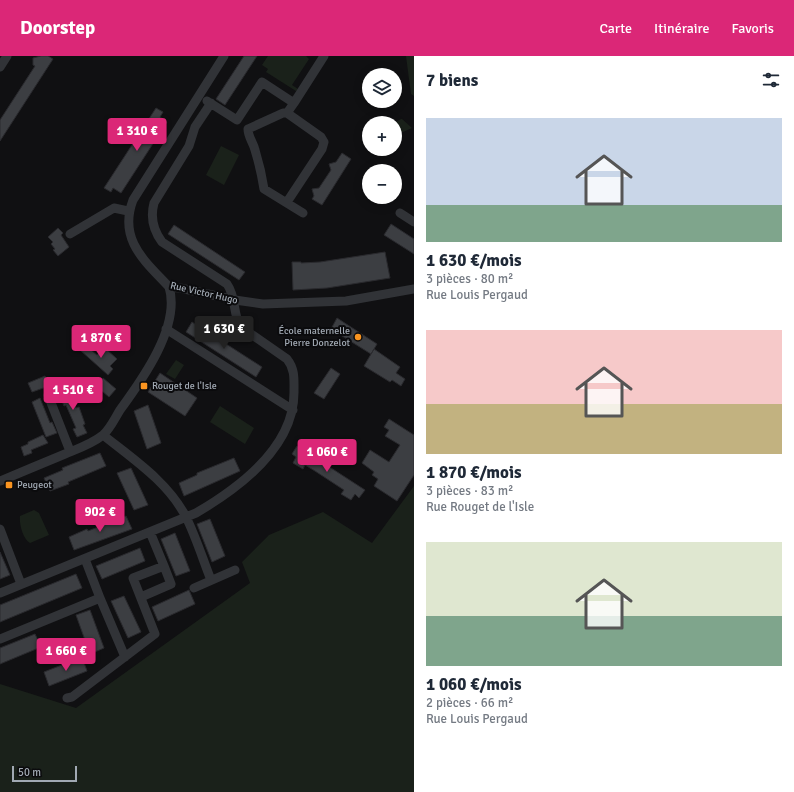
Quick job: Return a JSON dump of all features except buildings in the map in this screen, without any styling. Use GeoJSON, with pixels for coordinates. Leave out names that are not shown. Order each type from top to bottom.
{"type":"FeatureCollection","features":[{"type":"Feature","properties":{"kind":"street"},"geometry":{"type":"LineString","coordinates":[[0,67],[7,56]]}},
{"type":"Feature","properties":{"kind":"street","name":"Rue Victor Hugo"},"geometry":{"type":"LineString","coordinates":[[224,56],[132,200],[128,211],[128,226],[132,242],[148,266],[169,287],[263,304],[346,301],[414,289]]}},
{"type":"Feature","properties":{"kind":"street"},"geometry":{"type":"LineString","coordinates":[[287,113],[324,56]]}},
{"type":"Feature","properties":{"kind":"street"},"geometry":{"type":"LineString","coordinates":[[237,120],[262,82],[294,103]]}},
{"type":"Feature","properties":{"kind":"street"},"geometry":{"type":"LineString","coordinates":[[199,96],[237,120],[248,129]]}},
{"type":"Feature","properties":{"kind":"street"},"geometry":{"type":"LineString","coordinates":[[0,593],[186,517],[214,502],[229,491],[270,454],[288,427],[293,410],[294,374],[292,365],[287,359],[241,327],[237,321],[235,300],[228,284],[162,242],[156,234],[152,220],[154,203],[189,146],[195,127],[211,103]]}},
{"type":"Feature","properties":{"kind":"street"},"geometry":{"type":"LineString","coordinates":[[248,129],[283,113],[287,113],[321,137],[324,142],[322,149],[287,202]]}},
{"type":"Feature","properties":{"kind":"street"},"geometry":{"type":"LineString","coordinates":[[248,129],[248,135],[256,152],[264,189],[303,213]]}},
{"type":"Feature","properties":{"kind":"street"},"geometry":{"type":"LineString","coordinates":[[70,234],[114,208],[128,211]]}},
{"type":"Feature","properties":{"kind":"street"},"geometry":{"type":"LineString","coordinates":[[400,213],[414,222]]}},
{"type":"Feature","properties":{"kind":"street"},"geometry":{"type":"LineString","coordinates":[[0,481],[86,445],[103,435],[140,381],[160,347],[166,329],[171,305],[171,294],[169,287]]}},
{"type":"Feature","properties":{"kind":"street"},"geometry":{"type":"LineString","coordinates":[[166,329],[293,410]]}},
{"type":"Feature","properties":{"kind":"street"},"geometry":{"type":"LineString","coordinates":[[48,395],[70,451]]}},
{"type":"Feature","properties":{"kind":"street"},"geometry":{"type":"LineString","coordinates":[[103,435],[142,465],[172,496],[186,517],[211,580]]}},
{"type":"Feature","properties":{"kind":"street"},"geometry":{"type":"LineString","coordinates":[[0,529],[21,584]]}},
{"type":"Feature","properties":{"kind":"street"},"geometry":{"type":"LineString","coordinates":[[141,597],[171,584],[150,532]]}},
{"type":"Feature","properties":{"kind":"street"},"geometry":{"type":"LineString","coordinates":[[85,559],[125,657]]}},
{"type":"Feature","properties":{"kind":"street"},"geometry":{"type":"LineString","coordinates":[[67,698],[72,697],[155,634],[133,578],[164,566]]}},
{"type":"Feature","properties":{"kind":"street"},"geometry":{"type":"LineString","coordinates":[[194,588],[235,570]]}},
{"type":"Feature","properties":{"kind":"street"},"geometry":{"type":"LineString","coordinates":[[0,639],[100,598]]}},
{"type":"Feature","properties":{"kind":"shaded area"},"geometry":{"type":"Polygon","coordinates":[[[268,56],[306,56],[309,59],[292,85],[298,89],[296,91],[266,72],[268,69],[262,65],[268,56]]]}},
{"type":"Feature","properties":{"kind":"shaded area"},"geometry":{"type":"Polygon","coordinates":[[[406,56],[414,56],[414,96],[411,94],[406,56]]]}},
{"type":"Feature","properties":{"kind":"shaded area"},"geometry":{"type":"Polygon","coordinates":[[[402,119],[412,128],[402,132],[402,119]]]}},
{"type":"Feature","properties":{"kind":"shaded area"},"geometry":{"type":"Polygon","coordinates":[[[221,146],[239,155],[224,185],[206,175],[221,146]]]}},
{"type":"Feature","properties":{"kind":"shaded area"},"geometry":{"type":"Polygon","coordinates":[[[176,360],[184,365],[175,379],[166,374],[176,360]]]}},
{"type":"Feature","properties":{"kind":"shaded area"},"geometry":{"type":"Polygon","coordinates":[[[220,406],[254,428],[245,444],[210,422],[220,406]]]}},
{"type":"Feature","properties":{"kind":"shaded area"},"geometry":{"type":"Polygon","coordinates":[[[414,486],[414,792],[0,792],[0,684],[76,708],[250,583],[242,562],[269,535],[323,512],[372,543],[414,486]]]}},
{"type":"Feature","properties":{"kind":"shaded area"},"geometry":{"type":"Polygon","coordinates":[[[34,510],[39,513],[49,535],[30,543],[25,538],[22,531],[20,516],[34,510]]]}},
{"type":"Feature","properties":{"kind":"place","name":"École maternelle Pierre Donzelot"},"geometry":{"type":"Point","coordinates":[358,337]}},
{"type":"Feature","properties":{"kind":"place","name":"Rouget de l'Isle"},"geometry":{"type":"Point","coordinates":[144,386]}},
{"type":"Feature","properties":{"kind":"place","name":"Peugeot"},"geometry":{"type":"Point","coordinates":[9,485]}}]}
